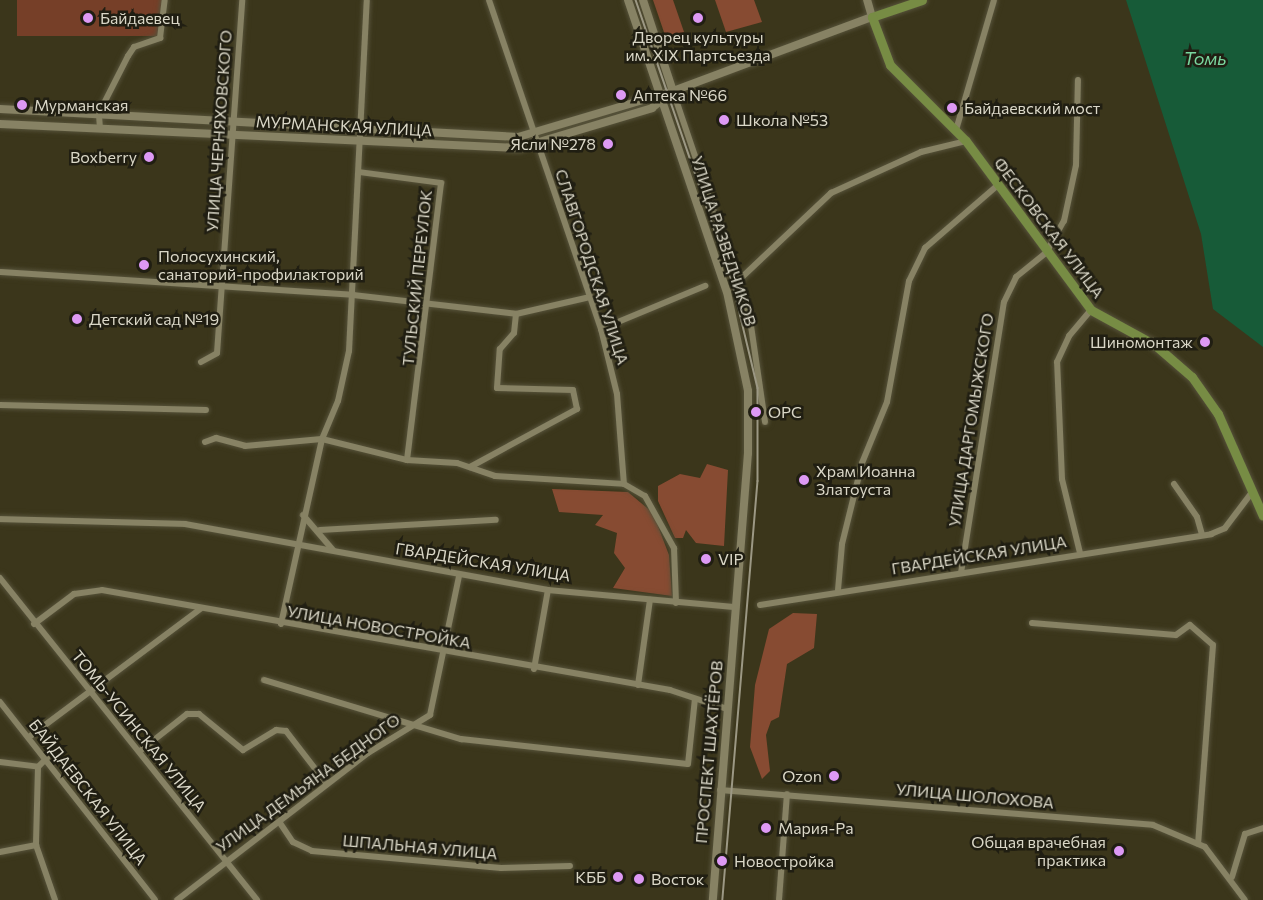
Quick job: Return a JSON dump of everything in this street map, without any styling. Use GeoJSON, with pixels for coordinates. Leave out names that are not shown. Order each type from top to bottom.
{"type":"FeatureCollection","features":[{"type":"Feature","properties":{"kind":"main road","name":"УЛИЦА РАЗВЕДЧИКОВ"},"geometry":{"type":"LineString","coordinates":[[628,0],[727,292],[745,370],[748,453],[736,607]]}},
{"type":"Feature","properties":{"kind":"main road","name":"УЛИЦА РАЗВЕДЧИКОВ"},"geometry":{"type":"LineString","coordinates":[[643,0],[673,91]]}},
{"type":"Feature","properties":{"kind":"main road"},"geometry":{"type":"LineString","coordinates":[[867,0],[872,17]]}},
{"type":"Feature","properties":{"kind":"main road","name":"МУРМАНСКАЯ УЛИЦА"},"geometry":{"type":"LineString","coordinates":[[0,109],[532,135],[659,92],[673,91],[922,0]]}},
{"type":"Feature","properties":{"kind":"main road","name":"ФЕСКОВСКАЯ УЛИЦА"},"geometry":{"type":"LineString","coordinates":[[872,17],[894,71],[966,141],[1046,253],[1091,310],[1155,345],[1192,377],[1218,414],[1263,516]]}},
{"type":"Feature","properties":{"kind":"main road","name":"МУРМАНСКАЯ УЛИЦА"},"geometry":{"type":"LineString","coordinates":[[0,124],[536,147],[663,103],[673,91]]}},
{"type":"Feature","properties":{"kind":"main road","name":"ПРОСПЕКТ ШАХТЁРОВ"},"geometry":{"type":"LineString","coordinates":[[713,900],[736,607]]}},
{"type":"Feature","properties":{"kind":"street"},"geometry":{"type":"LineString","coordinates":[[100,129],[99,113],[134,47],[160,38],[165,0]]}},
{"type":"Feature","properties":{"kind":"street","name":"УЛИЦА ЧЕРНЯХОВСКОГО"},"geometry":{"type":"LineString","coordinates":[[201,362],[218,353],[230,135],[233,122],[242,0]]}},
{"type":"Feature","properties":{"kind":"street"},"geometry":{"type":"LineString","coordinates":[[281,624],[296,543],[322,439],[342,385],[353,295],[367,0]]}},
{"type":"Feature","properties":{"kind":"street","name":"СЛАВГОРОДСКАЯ УЛИЦА"},"geometry":{"type":"LineString","coordinates":[[489,0],[536,147],[601,329],[617,394],[624,484]]}},
{"type":"Feature","properties":{"kind":"street"},"geometry":{"type":"LineString","coordinates":[[956,130],[994,0]]}},
{"type":"Feature","properties":{"kind":"street"},"geometry":{"type":"LineString","coordinates":[[1046,253],[1058,237],[1070,198],[1078,80]]}},
{"type":"Feature","properties":{"kind":"street","name":"УЛИЦА РАЗВЕДЧИКОВ"},"geometry":{"type":"LineString","coordinates":[[673,91],[739,280],[759,356],[765,422]]}},
{"type":"Feature","properties":{"kind":"street"},"geometry":{"type":"LineString","coordinates":[[739,280],[831,193],[921,152],[966,141]]}},
{"type":"Feature","properties":{"kind":"street","name":"ТУЛЬСКИЙ ПЕРЕУЛОК"},"geometry":{"type":"LineString","coordinates":[[359,172],[440,179],[429,304],[407,460]]}},
{"type":"Feature","properties":{"kind":"street"},"geometry":{"type":"LineString","coordinates":[[838,590],[842,544],[862,463],[887,402],[909,281],[925,248],[998,185]]}},
{"type":"Feature","properties":{"kind":"street","name":"УЛИЦА ДАРГОМЫЖСКОГО"},"geometry":{"type":"LineString","coordinates":[[961,573],[1004,302],[1016,277],[1046,253]]}},
{"type":"Feature","properties":{"kind":"street"},"geometry":{"type":"LineString","coordinates":[[0,272],[185,282],[353,295],[516,314],[590,297]]}},
{"type":"Feature","properties":{"kind":"street"},"geometry":{"type":"LineString","coordinates":[[601,329],[705,286]]}},
{"type":"Feature","properties":{"kind":"street"},"geometry":{"type":"LineString","coordinates":[[1080,553],[1062,479],[1057,362],[1069,336],[1091,310]]}},
{"type":"Feature","properties":{"kind":"street"},"geometry":{"type":"LineString","coordinates":[[470,467],[491,451],[572,414],[579,402],[573,390],[497,388],[500,349],[514,333],[516,314]]}},
{"type":"Feature","properties":{"kind":"street"},"geometry":{"type":"LineString","coordinates":[[0,405],[206,410]]}},
{"type":"Feature","properties":{"kind":"street"},"geometry":{"type":"LineString","coordinates":[[205,442],[216,438],[245,446],[322,439],[407,460],[470,467],[516,480],[624,484],[645,496],[674,548],[676,603]]}},
{"type":"Feature","properties":{"kind":"street"},"geometry":{"type":"LineString","coordinates":[[1174,484],[1197,517],[1202,534],[1225,528],[1253,491]]}},
{"type":"Feature","properties":{"kind":"street"},"geometry":{"type":"LineString","coordinates":[[303,515],[320,530],[333,550]]}},
{"type":"Feature","properties":{"kind":"street","name":"ГВАРДЕЙСКАЯ УЛИЦА"},"geometry":{"type":"LineString","coordinates":[[0,519],[132,519],[296,543],[459,576],[548,590],[736,607]]}},
{"type":"Feature","properties":{"kind":"street"},"geometry":{"type":"LineString","coordinates":[[320,530],[496,520]]}},
{"type":"Feature","properties":{"kind":"street","name":"ГВАРДЕЙСКАЯ УЛИЦА"},"geometry":{"type":"LineString","coordinates":[[760,605],[838,590],[961,573],[1202,534]]}},
{"type":"Feature","properties":{"kind":"street","name":"УЛИЦА ДЕМЬЯНА БЕДНОГО"},"geometry":{"type":"LineString","coordinates":[[177,900],[225,860],[280,823],[327,784],[410,724],[421,722],[436,705],[459,576]]}},
{"type":"Feature","properties":{"kind":"street","name":"ТОМЬ-УСИНСКАЯ УЛИЦА"},"geometry":{"type":"LineString","coordinates":[[0,578],[34,624],[140,751],[257,900]]}},
{"type":"Feature","properties":{"kind":"street","name":"УЛИЦА НОВОСТРОЙКА"},"geometry":{"type":"LineString","coordinates":[[34,624],[87,590],[534,669],[638,685],[727,709]]}},
{"type":"Feature","properties":{"kind":"street"},"geometry":{"type":"LineString","coordinates":[[534,669],[548,590]]}},
{"type":"Feature","properties":{"kind":"street"},"geometry":{"type":"LineString","coordinates":[[638,685],[650,600]]}},
{"type":"Feature","properties":{"kind":"street"},"geometry":{"type":"LineString","coordinates":[[29,736],[91,693],[200,609]]}},
{"type":"Feature","properties":{"kind":"street"},"geometry":{"type":"LineString","coordinates":[[1032,623],[1176,635],[1190,625],[1213,645],[1198,843]]}},
{"type":"Feature","properties":{"kind":"street"},"geometry":{"type":"LineString","coordinates":[[264,680],[410,724],[484,743],[559,746],[688,764],[695,699]]}},
{"type":"Feature","properties":{"kind":"street","name":"БАЙДАЕВСКАЯ УЛИЦА"},"geometry":{"type":"LineString","coordinates":[[0,702],[47,758],[155,900]]}},
{"type":"Feature","properties":{"kind":"street"},"geometry":{"type":"LineString","coordinates":[[140,751],[187,714],[199,714],[243,750],[276,730],[286,731],[327,784]]}},
{"type":"Feature","properties":{"kind":"street"},"geometry":{"type":"LineString","coordinates":[[47,758],[38,767],[36,845],[55,900]]}},
{"type":"Feature","properties":{"kind":"street"},"geometry":{"type":"LineString","coordinates":[[0,762],[38,767]]}},
{"type":"Feature","properties":{"kind":"street","name":"УЛИЦА ШОЛОХОВА"},"geometry":{"type":"LineString","coordinates":[[720,790],[1142,823],[1198,843],[1217,859],[1232,877],[1245,900]]}},
{"type":"Feature","properties":{"kind":"street"},"geometry":{"type":"LineString","coordinates":[[779,900],[787,794]]}},
{"type":"Feature","properties":{"kind":"street","name":"ШПАЛЬНАЯ УЛИЦА"},"geometry":{"type":"LineString","coordinates":[[280,823],[293,842],[312,851],[501,868],[570,866]]}},
{"type":"Feature","properties":{"kind":"street"},"geometry":{"type":"LineString","coordinates":[[1232,877],[1245,834],[1263,828]]}},
{"type":"Feature","properties":{"kind":"street"},"geometry":{"type":"LineString","coordinates":[[0,852],[36,845]]}},
{"type":"Feature","properties":{"kind":"shaded area","name":"Байдаевец"},"geometry":{"type":"Polygon","coordinates":[[[17,0],[162,0],[162,36],[17,36],[17,0]]]}},
{"type":"Feature","properties":{"kind":"shaded area"},"geometry":{"type":"Polygon","coordinates":[[[653,0],[673,0],[684,32],[666,38],[653,0]]]}},
{"type":"Feature","properties":{"kind":"shaded area"},"geometry":{"type":"Polygon","coordinates":[[[715,0],[754,0],[762,22],[726,32],[715,0]]]}},
{"type":"Feature","properties":{"kind":"shaded area"},"geometry":{"type":"Polygon","coordinates":[[[707,464],[728,470],[724,546],[696,543],[686,530],[683,538],[675,538],[658,501],[658,486],[680,474],[700,478],[707,464]]]}},
{"type":"Feature","properties":{"kind":"shaded area"},"geometry":{"type":"Polygon","coordinates":[[[552,489],[628,492],[653,513],[669,555],[672,596],[613,588],[625,568],[614,553],[617,533],[595,525],[603,515],[559,512],[552,489]]]}},
{"type":"Feature","properties":{"kind":"shaded area"},"geometry":{"type":"Polygon","coordinates":[[[793,613],[817,614],[814,648],[787,664],[779,717],[771,721],[766,735],[770,771],[762,779],[750,747],[755,685],[769,629],[793,613]]]}},
{"type":"Feature","properties":{"kind":"water","name":"Томь"},"geometry":{"type":"Polygon","coordinates":[[[1126,0],[1263,0],[1263,347],[1213,309],[1201,234],[1126,0]]]}},
{"type":"Feature","properties":{"kind":"tram line"},"geometry":{"type":"LineString","coordinates":[[636,0],[732,280],[758,388],[758,481],[723,900]]}},
{"type":"Feature","properties":{"kind":"place","name":"Байдаевец"},"geometry":{"type":"Point","coordinates":[88,18]}},
{"type":"Feature","properties":{"kind":"place","name":"Дворец культуры им. XIX Партсъезда"},"geometry":{"type":"Point","coordinates":[698,18]}},
{"type":"Feature","properties":{"kind":"place","name":"Аптека №66"},"geometry":{"type":"Point","coordinates":[621,95]}},
{"type":"Feature","properties":{"kind":"place","name":"Мурманская"},"geometry":{"type":"Point","coordinates":[22,105]}},
{"type":"Feature","properties":{"kind":"place","name":"Байдаевский мост"},"geometry":{"type":"Point","coordinates":[952,108]}},
{"type":"Feature","properties":{"kind":"place","name":"Школа №53"},"geometry":{"type":"Point","coordinates":[724,120]}},
{"type":"Feature","properties":{"kind":"place","name":"Ясли №278"},"geometry":{"type":"Point","coordinates":[608,144]}},
{"type":"Feature","properties":{"kind":"place","name":"Boxberry"},"geometry":{"type":"Point","coordinates":[149,157]}},
{"type":"Feature","properties":{"kind":"place","name":"Полосухинский, санаторий-профилакторий"},"geometry":{"type":"Point","coordinates":[144,265]}},
{"type":"Feature","properties":{"kind":"place","name":"Детский сад №19"},"geometry":{"type":"Point","coordinates":[77,319]}},
{"type":"Feature","properties":{"kind":"place","name":"Шиномонтаж"},"geometry":{"type":"Point","coordinates":[1205,342]}},
{"type":"Feature","properties":{"kind":"place","name":"ОРС"},"geometry":{"type":"Point","coordinates":[756,412]}},
{"type":"Feature","properties":{"kind":"place","name":"Храм Иоанна Златоуста"},"geometry":{"type":"Point","coordinates":[804,480]}},
{"type":"Feature","properties":{"kind":"place","name":"VIP"},"geometry":{"type":"Point","coordinates":[706,559]}},
{"type":"Feature","properties":{"kind":"place","name":"Ozon"},"geometry":{"type":"Point","coordinates":[834,776]}},
{"type":"Feature","properties":{"kind":"place","name":"Мария-Ра"},"geometry":{"type":"Point","coordinates":[766,828]}},
{"type":"Feature","properties":{"kind":"place","name":"Общая врачебная практика"},"geometry":{"type":"Point","coordinates":[1119,851]}},
{"type":"Feature","properties":{"kind":"place","name":"Новостройка"},"geometry":{"type":"Point","coordinates":[722,861]}},
{"type":"Feature","properties":{"kind":"place","name":"КББ"},"geometry":{"type":"Point","coordinates":[618,877]}},
{"type":"Feature","properties":{"kind":"place","name":"Восток"},"geometry":{"type":"Point","coordinates":[639,879]}}]}
